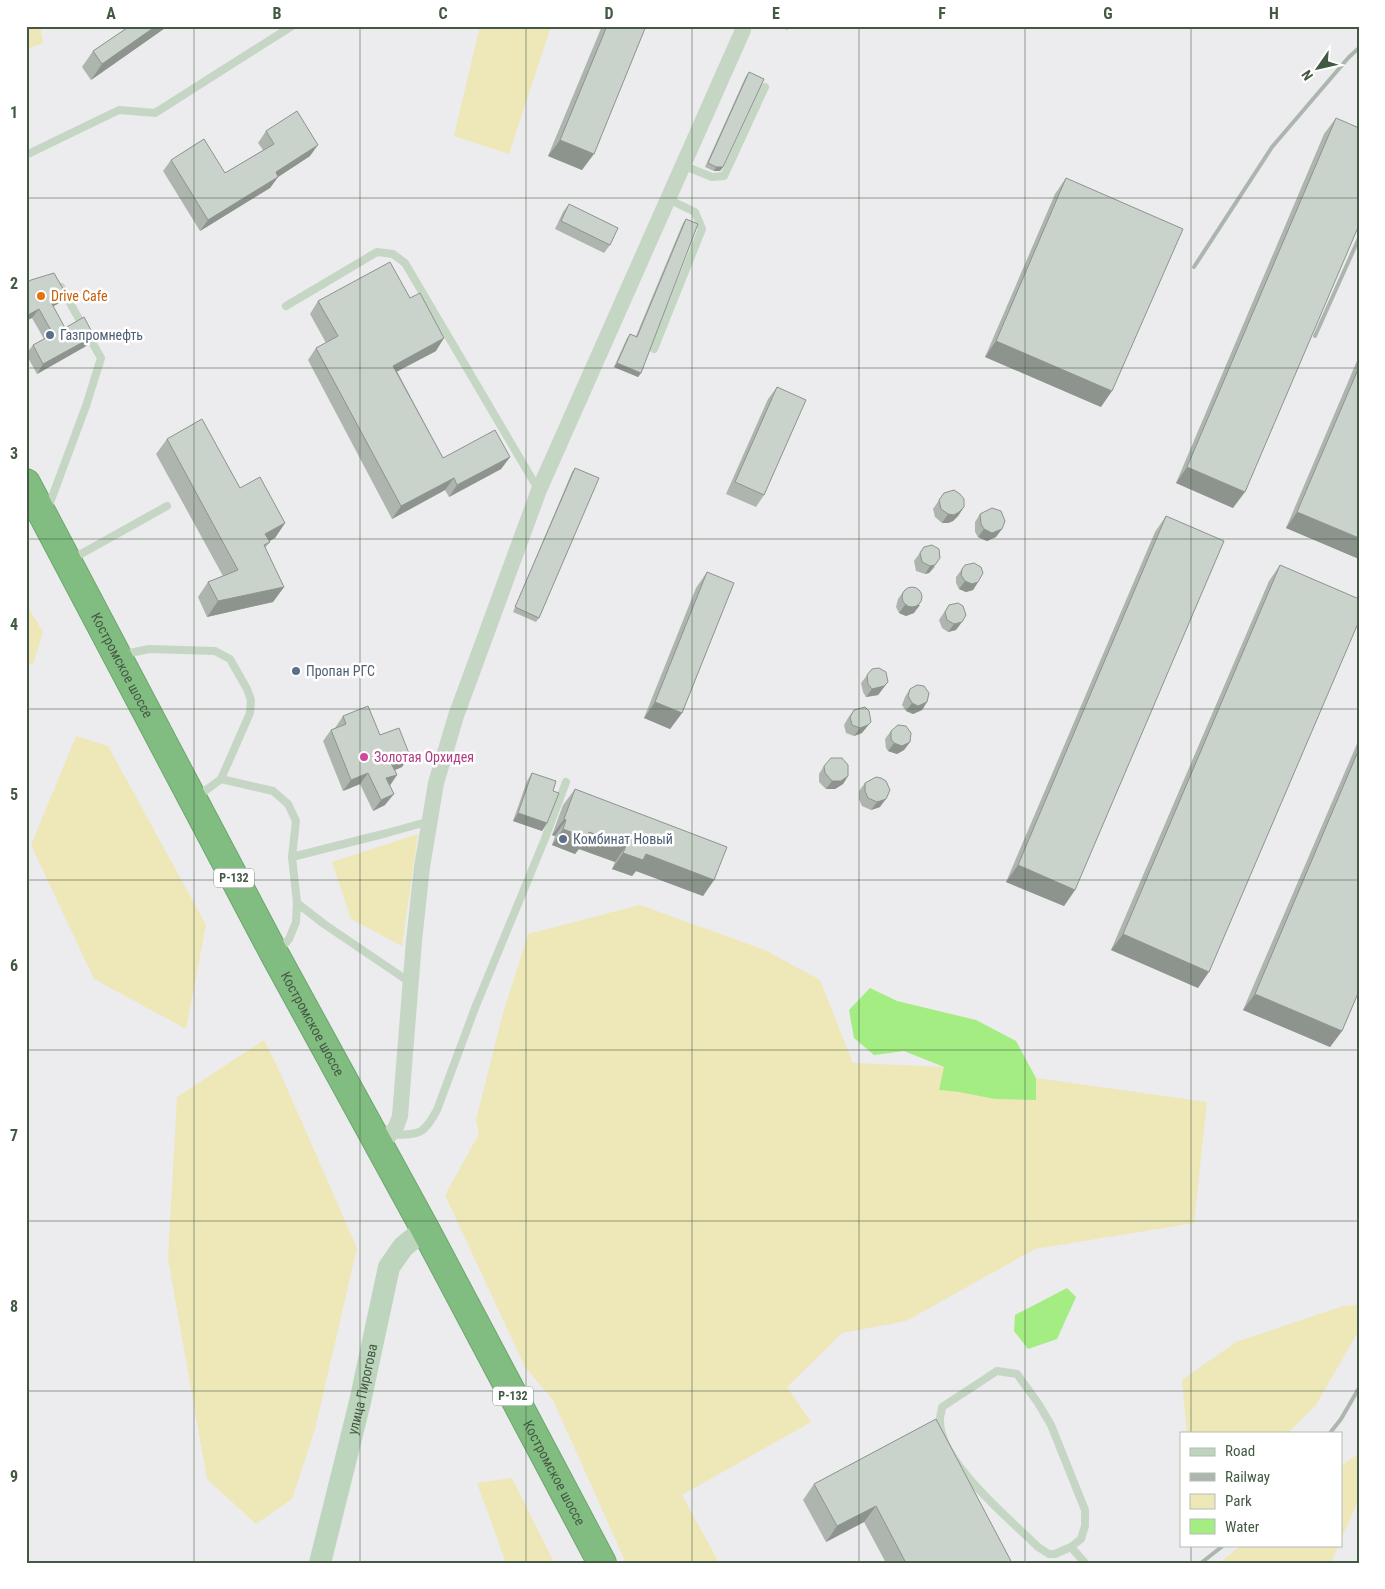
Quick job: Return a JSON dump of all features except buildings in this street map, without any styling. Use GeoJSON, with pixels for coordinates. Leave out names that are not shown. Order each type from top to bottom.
{"type":"FeatureCollection","features":[{"type":"Feature","properties":{"kind":"highway","name":"Костромское шоссе"},"geometry":{"type":"LineString","coordinates":[[26,483],[275,955],[386,1141],[424,1229],[602,1563]]}},
{"type":"Feature","properties":{"kind":"street"},"geometry":{"type":"LineString","coordinates":[[386,1141],[400,1116],[402,1104],[410,983],[422,867],[436,783],[456,716],[539,490],[744,27]]}},
{"type":"Feature","properties":{"kind":"street","name":"улица Пирогова"},"geometry":{"type":"LineString","coordinates":[[320,1563],[360,1402],[389,1267],[403,1247],[424,1229]]}},
{"type":"Feature","properties":{"kind":"lane"},"geometry":{"type":"LineString","coordinates":[[26,155],[119,110],[154,114],[292,26]]}},
{"type":"Feature","properties":{"kind":"lane"},"geometry":{"type":"LineString","coordinates":[[682,165],[712,177],[724,176],[764,87]]}},
{"type":"Feature","properties":{"kind":"lane"},"geometry":{"type":"LineString","coordinates":[[654,349],[702,230],[695,212],[668,198]]}},
{"type":"Feature","properties":{"kind":"lane"},"geometry":{"type":"LineString","coordinates":[[286,306],[377,252],[393,254],[405,263],[539,490]]}},
{"type":"Feature","properties":{"kind":"lane"},"geometry":{"type":"LineString","coordinates":[[44,517],[86,406],[101,358],[59,282]]}},
{"type":"Feature","properties":{"kind":"lane"},"geometry":{"type":"LineString","coordinates":[[68,561],[167,506]]}},
{"type":"Feature","properties":{"kind":"lane"},"geometry":{"type":"LineString","coordinates":[[118,656],[149,649],[215,651],[230,659],[247,689],[250,700],[250,713],[221,779],[193,800]]}},
{"type":"Feature","properties":{"kind":"lane"},"geometry":{"type":"LineString","coordinates":[[221,779],[273,791],[288,804],[296,821],[292,857],[297,903],[296,922],[289,939],[275,955]]}},
{"type":"Feature","properties":{"kind":"lane"},"geometry":{"type":"LineString","coordinates":[[386,1141],[415,1134],[423,1130],[430,1123],[437,1110],[447,1088],[475,1008],[544,841],[566,782]]}},
{"type":"Feature","properties":{"kind":"lane"},"geometry":{"type":"LineString","coordinates":[[292,857],[386,834],[430,820]]}},
{"type":"Feature","properties":{"kind":"lane"},"geometry":{"type":"LineString","coordinates":[[297,903],[324,924],[410,983]]}},
{"type":"Feature","properties":{"kind":"lane"},"geometry":{"type":"LineString","coordinates":[[997,1371],[1017,1374],[1038,1403],[1050,1425],[1085,1510],[1085,1526],[1081,1539],[1071,1547],[1055,1554],[1049,1554],[1038,1547],[967,1478],[953,1458],[942,1432],[940,1419],[942,1408],[997,1371]]}},
{"type":"Feature","properties":{"kind":"lane"},"geometry":{"type":"LineString","coordinates":[[1071,1547],[1085,1563]]}},
{"type":"Feature","properties":{"kind":"green space"},"geometry":{"type":"Polygon","coordinates":[[[26,26],[40,26],[43,43],[26,49],[26,26]]]}},
{"type":"Feature","properties":{"kind":"green space"},"geometry":{"type":"Polygon","coordinates":[[[481,26],[551,26],[509,154],[454,136],[481,26]]]}},
{"type":"Feature","properties":{"kind":"green space"},"geometry":{"type":"Polygon","coordinates":[[[26,604],[43,632],[33,664],[26,663],[26,604]]]}},
{"type":"Feature","properties":{"kind":"green space"},"geometry":{"type":"Polygon","coordinates":[[[76,736],[108,746],[206,925],[186,1029],[94,979],[31,845],[76,736]]]}},
{"type":"Feature","properties":{"kind":"green space"},"geometry":{"type":"Polygon","coordinates":[[[418,834],[402,946],[351,919],[332,862],[418,834]]]}},
{"type":"Feature","properties":{"kind":"green space"},"geometry":{"type":"Polygon","coordinates":[[[640,905],[765,950],[820,980],[853,1063],[944,1067],[939,1090],[1036,1100],[1036,1078],[1207,1102],[1194,1223],[1035,1249],[906,1321],[842,1333],[787,1387],[811,1422],[682,1495],[719,1563],[626,1563],[553,1400],[525,1367],[445,1195],[479,1134],[476,1120],[502,1017],[528,934],[640,905]]]}},
{"type":"Feature","properties":{"kind":"green space"},"geometry":{"type":"Polygon","coordinates":[[[264,1040],[357,1248],[315,1429],[292,1499],[256,1524],[207,1479],[168,1259],[177,1097],[264,1040]]]}},
{"type":"Feature","properties":{"kind":"green space"},"geometry":{"type":"Polygon","coordinates":[[[1359,1305],[1359,1330],[1316,1405],[1289,1432],[1187,1432],[1182,1380],[1236,1342],[1343,1306],[1359,1305]]]}},
{"type":"Feature","properties":{"kind":"green space"},"geometry":{"type":"Polygon","coordinates":[[[1359,1453],[1359,1499],[1342,1537],[1342,1465],[1359,1453]]]}},
{"type":"Feature","properties":{"kind":"green space"},"geometry":{"type":"Polygon","coordinates":[[[512,1478],[554,1563],[506,1563],[477,1483],[512,1478]]]}},
{"type":"Feature","properties":{"kind":"green space"},"geometry":{"type":"Polygon","coordinates":[[[1240,1546],[1339,1546],[1331,1563],[1219,1563],[1240,1546]]]}},
{"type":"Feature","properties":{"kind":"water"},"geometry":{"type":"Polygon","coordinates":[[[870,988],[897,1001],[976,1020],[1016,1041],[1036,1078],[1036,1100],[995,1099],[939,1090],[944,1067],[904,1051],[874,1055],[854,1038],[849,1010],[870,988]]]}},
{"type":"Feature","properties":{"kind":"water"},"geometry":{"type":"Polygon","coordinates":[[[1067,1288],[1076,1297],[1057,1339],[1028,1349],[1014,1331],[1015,1315],[1067,1288]]]}},
{"type":"Feature","properties":{"kind":"railway"},"geometry":{"type":"LineString","coordinates":[[1194,267],[1272,147],[1349,57],[1359,48]]}},
{"type":"Feature","properties":{"kind":"railway"},"geometry":{"type":"LineString","coordinates":[[1315,336],[1359,238]]}},
{"type":"Feature","properties":{"kind":"railway"},"geometry":{"type":"LineString","coordinates":[[1331,1432],[1341,1419],[1359,1388]]}},
{"type":"Feature","properties":{"kind":"railway"},"geometry":{"type":"LineString","coordinates":[[1201,1563],[1223,1546]]}},
{"type":"Feature","properties":{"kind":"place","name":"Drive Cafe"},"geometry":{"type":"Point","coordinates":[41,296]}},
{"type":"Feature","properties":{"kind":"place","name":"Газпромнефть"},"geometry":{"type":"Point","coordinates":[50,335]}},
{"type":"Feature","properties":{"kind":"place","name":"Пропан РГС"},"geometry":{"type":"Point","coordinates":[296,671]}},
{"type":"Feature","properties":{"kind":"place","name":"Золотая Орхидея"},"geometry":{"type":"Point","coordinates":[364,757]}},
{"type":"Feature","properties":{"kind":"place","name":"Комбинат Новый"},"geometry":{"type":"Point","coordinates":[563,839]}}]}
